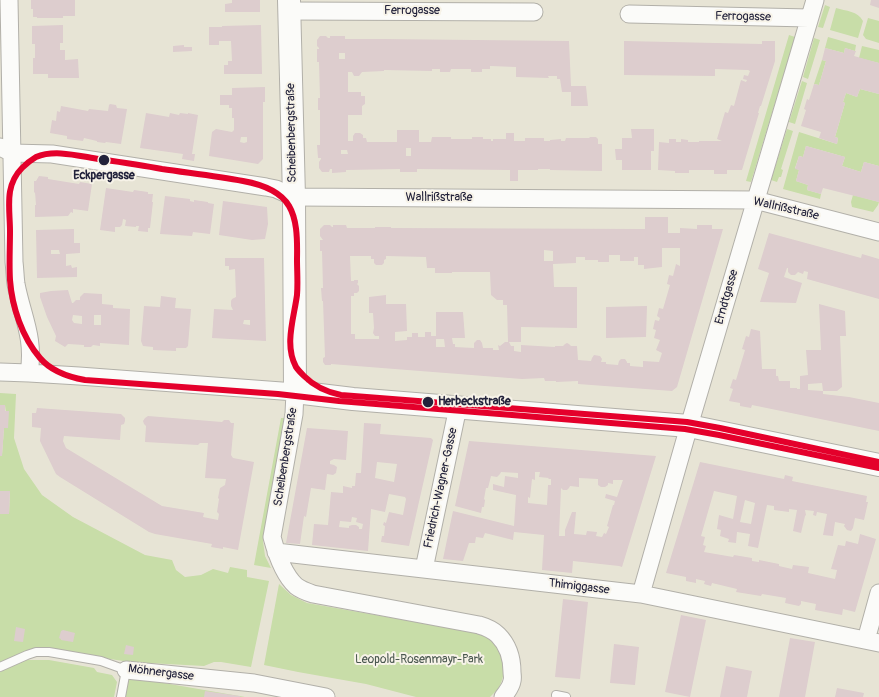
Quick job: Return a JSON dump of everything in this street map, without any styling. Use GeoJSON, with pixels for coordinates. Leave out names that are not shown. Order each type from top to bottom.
{"type":"FeatureCollection","features":[{"type":"Feature","properties":{"kind":"street"},"geometry":{"type":"LineString","coordinates":[[10,0],[6,150],[16,284],[28,329],[31,348],[29,373]]}},
{"type":"Feature","properties":{"kind":"street","name":"Erndtgasse"},"geometry":{"type":"LineString","coordinates":[[641,594],[755,200],[815,0]]}},
{"type":"Feature","properties":{"kind":"street","name":"Ferrogasse"},"geometry":{"type":"LineString","coordinates":[[289,5],[534,12]]}},
{"type":"Feature","properties":{"kind":"street","name":"Scheibenbergstraße"},"geometry":{"type":"LineString","coordinates":[[276,552],[272,537],[294,414],[295,392],[294,197],[289,5]]}},
{"type":"Feature","properties":{"kind":"street","name":"Ferrogasse"},"geometry":{"type":"LineString","coordinates":[[629,14],[809,18]]}},
{"type":"Feature","properties":{"kind":"street","name":"Wallrißstraße"},"geometry":{"type":"LineString","coordinates":[[6,150],[52,154],[258,186],[276,189],[294,197],[755,200],[879,232]]}},
{"type":"Feature","properties":{"kind":"street"},"geometry":{"type":"LineString","coordinates":[[0,372],[295,392],[353,399],[689,426],[879,465]]}},
{"type":"Feature","properties":{"kind":"street","name":"Friedrich-Wagner-Gasse"},"geometry":{"type":"LineString","coordinates":[[424,569],[458,407]]}},
{"type":"Feature","properties":{"kind":"street"},"geometry":{"type":"LineString","coordinates":[[276,552],[289,579],[297,587],[309,593],[479,625],[497,634],[505,643],[509,651],[512,665],[512,680],[503,697]]}},
{"type":"Feature","properties":{"kind":"street","name":"Thimiggasse"},"geometry":{"type":"LineString","coordinates":[[276,552],[641,594],[872,642]]}},
{"type":"Feature","properties":{"kind":"street"},"geometry":{"type":"LineString","coordinates":[[872,642],[879,594]]}},
{"type":"Feature","properties":{"kind":"street","name":"Möhnergasse"},"geometry":{"type":"LineString","coordinates":[[126,670],[254,683],[326,697]]}},
{"type":"Feature","properties":{"kind":"lane","name":"Möhnergasse"},"geometry":{"type":"LineString","coordinates":[[0,667],[27,654],[49,652],[101,660],[126,670]]}},
{"type":"Feature","properties":{"kind":"lane"},"geometry":{"type":"LineString","coordinates":[[121,697],[126,670]]}},
{"type":"Feature","properties":{"kind":"lane"},"geometry":{"type":"LineString","coordinates":[[556,695],[566,697]]}},
{"type":"Feature","properties":{"kind":"green space"},"geometry":{"type":"Polygon","coordinates":[[[825,5],[830,7],[823,28],[818,27],[825,5]]]}},
{"type":"Feature","properties":{"kind":"green space"},"geometry":{"type":"Polygon","coordinates":[[[836,8],[851,12],[861,18],[863,21],[858,38],[830,30],[836,8]]]}},
{"type":"Feature","properties":{"kind":"green space"},"geometry":{"type":"Polygon","coordinates":[[[868,18],[879,21],[879,43],[866,39],[863,35],[868,18]]]}},
{"type":"Feature","properties":{"kind":"green space"},"geometry":{"type":"Polygon","coordinates":[[[789,35],[795,37],[751,182],[746,181],[789,35]]]}},
{"type":"Feature","properties":{"kind":"green space"},"geometry":{"type":"Polygon","coordinates":[[[828,37],[856,45],[855,51],[845,48],[844,53],[825,48],[828,37]]]}},
{"type":"Feature","properties":{"kind":"green space"},"geometry":{"type":"Polygon","coordinates":[[[814,38],[820,40],[808,79],[803,77],[814,38]]]}},
{"type":"Feature","properties":{"kind":"green space"},"geometry":{"type":"Polygon","coordinates":[[[862,46],[879,50],[879,63],[859,58],[862,46]]]}},
{"type":"Feature","properties":{"kind":"green space"},"geometry":{"type":"Polygon","coordinates":[[[822,60],[826,61],[819,85],[814,84],[822,60]]]}},
{"type":"Feature","properties":{"kind":"green space"},"geometry":{"type":"Polygon","coordinates":[[[802,81],[807,83],[795,124],[789,122],[802,81]]]}},
{"type":"Feature","properties":{"kind":"green space"},"geometry":{"type":"Polygon","coordinates":[[[860,89],[879,94],[879,166],[864,162],[861,172],[842,166],[845,157],[806,146],[803,157],[799,156],[795,168],[799,170],[796,181],[808,185],[807,190],[821,194],[820,199],[783,189],[799,132],[837,144],[838,138],[835,137],[845,103],[843,102],[846,93],[857,97],[860,89]]]}},
{"type":"Feature","properties":{"kind":"green space"},"geometry":{"type":"Polygon","coordinates":[[[787,129],[793,131],[781,169],[783,170],[781,177],[779,177],[777,182],[771,180],[787,129]]]}},
{"type":"Feature","properties":{"kind":"green space"},"geometry":{"type":"Polygon","coordinates":[[[853,195],[879,202],[878,205],[873,212],[852,207],[851,202],[853,195]]]}},
{"type":"Feature","properties":{"kind":"green space"},"geometry":{"type":"Polygon","coordinates":[[[0,393],[16,394],[14,438],[24,469],[42,495],[73,517],[145,555],[172,560],[176,570],[185,577],[201,575],[213,569],[228,573],[230,567],[247,570],[247,577],[269,581],[251,667],[221,662],[214,662],[204,666],[130,662],[44,649],[31,649],[0,664],[0,514],[9,514],[10,491],[0,491],[0,456],[2,455],[4,428],[8,428],[5,405],[0,405],[0,393]]]}},
{"type":"Feature","properties":{"kind":"green space"},"geometry":{"type":"Polygon","coordinates":[[[281,418],[285,418],[263,541],[265,556],[271,568],[254,565],[281,418]]]}},
{"type":"Feature","properties":{"kind":"green space","name":"Leopold-Rosenmayr-Park"},"geometry":{"type":"Polygon","coordinates":[[[279,584],[291,595],[307,603],[427,624],[483,632],[501,650],[505,670],[501,683],[498,689],[490,697],[416,697],[366,684],[264,665],[279,584]]]}},
{"type":"Feature","properties":{"kind":"green space"},"geometry":{"type":"Polygon","coordinates":[[[25,660],[49,660],[94,668],[97,672],[112,675],[117,682],[114,697],[0,697],[0,672],[25,660]]]}},
{"type":"Feature","properties":{"kind":"green space"},"geometry":{"type":"Polygon","coordinates":[[[129,677],[245,697],[123,697],[129,677]]]}},
{"type":"Feature","properties":{"kind":"building"},"geometry":{"type":"Polygon","coordinates":[[[31,0],[75,0],[75,16],[63,16],[63,18],[33,17],[31,0]]]}},
{"type":"Feature","properties":{"kind":"building"},"geometry":{"type":"Polygon","coordinates":[[[232,0],[260,0],[260,12],[225,12],[225,4],[232,3],[232,0]]]}},
{"type":"Feature","properties":{"kind":"building"},"geometry":{"type":"Polygon","coordinates":[[[871,0],[879,0],[879,8],[870,5],[871,0]]]}},
{"type":"Feature","properties":{"kind":"building"},"geometry":{"type":"Polygon","coordinates":[[[63,25],[63,43],[60,43],[60,50],[65,50],[65,60],[78,59],[79,78],[48,78],[48,74],[33,74],[35,44],[32,44],[32,26],[63,25]]]}},
{"type":"Feature","properties":{"kind":"building"},"geometry":{"type":"Polygon","coordinates":[[[261,25],[262,74],[224,74],[224,65],[228,65],[228,61],[232,61],[231,41],[219,41],[219,45],[209,45],[209,27],[261,25]]]}},
{"type":"Feature","properties":{"kind":"building"},"geometry":{"type":"Polygon","coordinates":[[[320,36],[330,38],[330,36],[345,36],[345,39],[569,41],[571,86],[586,86],[588,106],[571,106],[571,92],[562,92],[560,79],[557,79],[557,76],[548,76],[549,78],[516,77],[516,67],[490,66],[490,69],[482,69],[482,72],[471,72],[471,69],[451,69],[450,72],[440,72],[440,69],[432,69],[432,71],[384,70],[362,72],[359,76],[354,76],[352,72],[348,72],[348,92],[361,92],[361,96],[365,96],[365,104],[362,106],[362,115],[348,115],[348,141],[353,141],[353,136],[355,133],[360,133],[363,135],[363,138],[366,138],[367,142],[397,142],[397,130],[419,130],[419,142],[431,142],[432,137],[472,139],[472,137],[483,137],[483,139],[491,139],[491,141],[493,141],[493,139],[506,139],[506,133],[514,133],[514,141],[525,141],[525,138],[544,138],[544,141],[561,139],[561,141],[565,141],[566,138],[596,137],[598,139],[598,144],[602,144],[602,171],[550,169],[518,170],[518,181],[510,181],[510,170],[417,169],[417,172],[400,172],[400,169],[346,170],[346,172],[332,173],[332,169],[330,169],[329,172],[322,172],[319,168],[321,158],[318,158],[317,145],[320,145],[320,110],[318,110],[318,98],[320,98],[319,62],[317,62],[317,49],[319,48],[317,46],[317,40],[320,36]],[[339,53],[339,59],[345,59],[345,53],[339,53]],[[406,148],[406,156],[411,156],[411,148],[406,148]],[[341,150],[341,154],[348,154],[347,150],[341,150]]]}},
{"type":"Feature","properties":{"kind":"building"},"geometry":{"type":"Polygon","coordinates":[[[624,41],[762,44],[762,41],[775,41],[775,61],[760,106],[742,170],[727,170],[727,174],[714,174],[714,170],[689,170],[689,173],[675,173],[675,171],[658,170],[659,142],[669,143],[669,139],[676,139],[676,142],[681,142],[681,139],[688,140],[688,142],[722,141],[717,139],[725,112],[728,113],[731,105],[734,106],[741,80],[746,82],[747,80],[743,79],[744,75],[748,76],[750,71],[715,69],[715,76],[624,75],[624,41]]]}},
{"type":"Feature","properties":{"kind":"building"},"geometry":{"type":"Polygon","coordinates":[[[184,45],[184,47],[192,47],[192,51],[173,52],[173,46],[184,45]]]}},
{"type":"Feature","properties":{"kind":"building"},"geometry":{"type":"Polygon","coordinates":[[[825,48],[844,53],[845,48],[856,51],[854,56],[879,63],[879,94],[860,89],[857,97],[846,93],[843,102],[845,103],[835,137],[838,138],[837,144],[819,138],[821,132],[801,126],[806,110],[804,109],[807,99],[809,100],[814,84],[819,85],[826,61],[822,60],[825,48]]]}},
{"type":"Feature","properties":{"kind":"building"},"geometry":{"type":"Polygon","coordinates":[[[265,87],[265,102],[263,102],[263,159],[258,164],[209,156],[212,132],[216,129],[232,132],[234,130],[232,108],[229,108],[229,105],[220,105],[220,95],[232,95],[232,88],[265,87]],[[241,137],[240,142],[247,142],[247,137],[241,137]]]}},
{"type":"Feature","properties":{"kind":"building"},"geometry":{"type":"Polygon","coordinates":[[[110,104],[116,105],[117,108],[127,109],[121,144],[97,142],[84,138],[83,141],[67,139],[67,136],[50,133],[52,120],[56,121],[57,111],[60,112],[61,106],[88,111],[89,109],[108,111],[110,104]]]}},
{"type":"Feature","properties":{"kind":"building"},"geometry":{"type":"Polygon","coordinates":[[[146,113],[169,117],[170,113],[179,115],[180,113],[188,113],[198,115],[192,154],[195,154],[194,161],[182,159],[183,154],[140,148],[146,113]]]}},
{"type":"Feature","properties":{"kind":"building"},"geometry":{"type":"Polygon","coordinates":[[[631,129],[654,129],[654,151],[651,151],[651,170],[622,170],[622,160],[616,160],[615,149],[622,149],[622,138],[632,138],[631,129]]]}},
{"type":"Feature","properties":{"kind":"building"},"geometry":{"type":"Polygon","coordinates":[[[806,146],[845,157],[842,166],[861,172],[864,162],[879,166],[879,202],[823,188],[821,194],[807,190],[808,185],[796,181],[799,170],[795,169],[799,156],[803,157],[806,146]]]}},
{"type":"Feature","properties":{"kind":"building"},"geometry":{"type":"Polygon","coordinates":[[[39,176],[79,184],[80,182],[92,184],[88,211],[73,209],[73,213],[71,212],[68,216],[35,217],[36,205],[34,181],[36,181],[39,176]]]}},
{"type":"Feature","properties":{"kind":"building"},"geometry":{"type":"Polygon","coordinates":[[[106,188],[133,192],[134,190],[153,194],[150,228],[148,228],[148,232],[138,231],[139,226],[125,226],[126,220],[123,219],[120,227],[115,227],[115,232],[100,230],[106,188]]]}},
{"type":"Feature","properties":{"kind":"building"},"geometry":{"type":"Polygon","coordinates":[[[165,196],[190,199],[190,201],[194,202],[194,200],[214,204],[210,234],[193,232],[192,236],[160,234],[165,196]]]}},
{"type":"Feature","properties":{"kind":"building"},"geometry":{"type":"Polygon","coordinates":[[[223,201],[267,207],[268,224],[265,239],[252,240],[219,235],[223,201]]]}},
{"type":"Feature","properties":{"kind":"building"},"geometry":{"type":"Polygon","coordinates":[[[645,217],[668,217],[668,233],[680,233],[680,228],[697,229],[697,225],[712,225],[712,229],[723,229],[677,387],[672,391],[578,384],[578,381],[545,381],[544,378],[522,379],[331,364],[325,365],[323,362],[323,358],[325,357],[323,301],[321,288],[323,288],[322,251],[320,251],[320,240],[323,240],[320,236],[320,229],[324,225],[330,225],[333,227],[333,225],[346,225],[347,228],[645,229],[645,217]],[[662,248],[662,267],[644,269],[644,265],[638,265],[638,257],[634,257],[634,261],[620,261],[620,255],[609,255],[609,262],[598,262],[598,260],[585,260],[585,257],[576,257],[576,263],[553,264],[554,287],[577,287],[577,328],[521,327],[521,342],[509,342],[511,346],[514,346],[514,351],[521,352],[521,345],[555,347],[563,346],[567,343],[571,346],[577,346],[578,360],[591,361],[594,355],[600,356],[602,359],[601,362],[606,362],[606,364],[618,365],[621,359],[625,359],[627,363],[630,363],[630,366],[643,367],[643,361],[659,362],[662,353],[656,350],[660,340],[654,338],[656,330],[653,329],[655,320],[659,321],[660,318],[657,316],[659,308],[663,309],[670,285],[667,284],[669,275],[673,276],[676,264],[680,266],[680,248],[662,248]],[[544,250],[544,261],[553,261],[553,251],[544,250]],[[350,256],[351,281],[358,280],[357,284],[359,286],[359,291],[354,293],[354,296],[351,296],[351,334],[355,334],[355,339],[379,339],[379,336],[375,336],[373,333],[373,313],[369,313],[369,297],[386,295],[386,304],[406,304],[407,331],[395,332],[395,341],[407,340],[407,337],[412,337],[412,333],[418,333],[418,337],[425,337],[425,332],[431,332],[431,336],[436,336],[436,312],[463,312],[465,338],[452,338],[455,347],[474,348],[474,343],[477,340],[480,340],[483,348],[493,348],[493,350],[499,350],[498,345],[500,346],[505,342],[508,342],[507,305],[503,305],[503,300],[497,300],[491,295],[490,272],[435,273],[435,268],[427,268],[426,257],[386,256],[386,259],[382,265],[376,265],[374,263],[374,259],[371,259],[371,256],[350,256]],[[436,339],[436,347],[445,347],[444,339],[436,339]]]}},
{"type":"Feature","properties":{"kind":"building"},"geometry":{"type":"Polygon","coordinates":[[[74,229],[74,243],[80,243],[80,253],[66,254],[66,266],[71,265],[72,268],[77,267],[77,277],[37,278],[36,230],[74,229]],[[51,250],[51,254],[60,254],[59,250],[51,250]]]}},
{"type":"Feature","properties":{"kind":"building"},"geometry":{"type":"Polygon","coordinates":[[[769,233],[861,258],[862,254],[879,259],[879,299],[807,279],[808,272],[804,271],[803,274],[798,272],[795,275],[791,275],[787,268],[784,277],[802,283],[796,303],[760,302],[769,273],[758,269],[769,233]]]}},
{"type":"Feature","properties":{"kind":"building"},"geometry":{"type":"Polygon","coordinates":[[[225,258],[264,258],[266,341],[212,338],[214,309],[233,310],[231,301],[236,297],[235,269],[229,270],[229,266],[225,266],[225,258]],[[244,320],[243,324],[250,325],[250,320],[244,320]]]}},
{"type":"Feature","properties":{"kind":"building"},"geometry":{"type":"Polygon","coordinates":[[[68,290],[72,303],[76,300],[80,300],[80,297],[84,293],[102,294],[102,304],[113,305],[113,308],[130,309],[129,345],[100,343],[100,346],[93,345],[91,347],[84,347],[84,345],[68,344],[65,347],[55,341],[56,336],[40,297],[40,293],[68,290]],[[73,315],[72,320],[74,323],[82,324],[82,316],[73,315]],[[94,315],[94,325],[101,325],[101,315],[94,315]]]}},
{"type":"Feature","properties":{"kind":"building"},"geometry":{"type":"Polygon","coordinates":[[[161,296],[176,298],[175,308],[191,309],[188,346],[186,348],[176,348],[176,351],[153,350],[153,347],[143,346],[141,341],[144,306],[160,307],[161,296]]]}},
{"type":"Feature","properties":{"kind":"building"},"geometry":{"type":"Polygon","coordinates":[[[819,304],[845,311],[846,336],[840,336],[842,387],[837,391],[823,391],[823,394],[879,403],[879,431],[752,405],[751,408],[740,406],[740,403],[729,401],[733,389],[730,388],[733,379],[736,380],[745,350],[742,349],[746,336],[749,337],[751,329],[760,331],[762,369],[776,369],[776,376],[778,376],[779,381],[790,381],[790,388],[800,389],[800,376],[808,375],[806,350],[821,350],[819,304]],[[822,383],[808,384],[808,390],[823,391],[822,383]]]}},
{"type":"Feature","properties":{"kind":"building"},"geometry":{"type":"Polygon","coordinates":[[[647,306],[646,337],[606,338],[606,307],[647,306]]]}},
{"type":"Feature","properties":{"kind":"building"},"geometry":{"type":"Polygon","coordinates":[[[0,405],[5,405],[5,411],[9,411],[8,428],[4,428],[2,456],[0,456],[0,405]]]}},
{"type":"Feature","properties":{"kind":"building"},"geometry":{"type":"Polygon","coordinates":[[[37,408],[121,414],[125,418],[125,421],[124,424],[121,425],[120,440],[64,436],[63,441],[66,448],[162,506],[204,513],[203,517],[218,520],[218,498],[220,488],[225,485],[226,479],[205,478],[208,443],[200,443],[198,445],[145,442],[146,426],[143,421],[148,416],[222,422],[224,420],[229,420],[231,423],[234,423],[231,455],[233,458],[254,462],[238,550],[223,547],[223,549],[211,547],[212,544],[149,532],[60,477],[56,474],[40,441],[41,428],[32,427],[32,413],[36,413],[37,408]]]}},
{"type":"Feature","properties":{"kind":"building"},"geometry":{"type":"Polygon","coordinates":[[[364,423],[381,424],[380,434],[431,438],[433,440],[409,546],[381,542],[382,536],[384,536],[385,526],[383,525],[384,522],[386,523],[389,512],[403,515],[406,499],[405,497],[389,494],[385,512],[371,509],[368,551],[312,545],[314,524],[328,525],[331,492],[343,493],[343,486],[352,488],[352,486],[355,486],[356,473],[361,473],[364,423]],[[377,462],[375,478],[394,482],[397,464],[377,462]],[[352,517],[351,522],[340,521],[339,527],[349,528],[349,526],[356,525],[359,529],[362,529],[363,524],[356,522],[357,518],[352,517]]]}},
{"type":"Feature","properties":{"kind":"building"},"geometry":{"type":"Polygon","coordinates":[[[307,428],[348,431],[346,460],[334,459],[330,461],[330,464],[337,467],[336,473],[333,475],[327,474],[325,490],[311,488],[306,517],[304,516],[300,544],[286,543],[307,428]]]}},
{"type":"Feature","properties":{"kind":"building"},"geometry":{"type":"Polygon","coordinates":[[[469,441],[656,456],[622,567],[573,561],[572,573],[542,570],[544,535],[514,532],[513,540],[485,533],[483,538],[476,537],[475,543],[469,543],[463,561],[443,559],[453,511],[514,526],[516,495],[493,490],[493,484],[504,487],[505,476],[518,478],[518,473],[501,472],[497,477],[491,476],[488,488],[486,488],[484,507],[482,507],[481,513],[455,506],[469,441]],[[535,472],[535,480],[532,479],[528,503],[547,505],[548,485],[551,485],[551,479],[539,477],[540,472],[535,472]],[[579,478],[579,487],[570,486],[567,490],[563,490],[561,488],[559,536],[565,536],[565,530],[572,512],[576,512],[574,534],[586,535],[587,531],[597,532],[596,536],[602,537],[604,533],[606,534],[609,527],[607,526],[615,501],[605,498],[606,494],[617,497],[623,480],[613,480],[613,484],[608,483],[605,487],[601,487],[598,485],[598,479],[579,478]]]}},
{"type":"Feature","properties":{"kind":"building"},"geometry":{"type":"Polygon","coordinates":[[[700,462],[784,479],[785,475],[793,477],[792,481],[867,496],[866,502],[868,502],[864,520],[855,518],[851,531],[847,530],[844,526],[845,524],[835,522],[833,536],[823,535],[827,514],[817,512],[816,516],[813,515],[814,511],[805,510],[806,515],[801,533],[793,531],[797,510],[789,509],[789,512],[774,510],[774,506],[767,505],[758,548],[748,546],[750,534],[737,532],[736,543],[728,542],[729,539],[720,536],[721,530],[717,529],[719,515],[733,519],[737,496],[714,491],[701,536],[705,537],[703,545],[706,546],[704,552],[733,557],[734,555],[752,558],[752,561],[759,562],[759,560],[779,564],[779,566],[792,569],[793,565],[809,567],[808,573],[835,579],[837,570],[831,569],[838,545],[845,546],[846,541],[858,544],[860,534],[876,539],[855,612],[843,609],[842,615],[815,610],[816,604],[801,601],[799,606],[785,603],[786,598],[736,592],[737,589],[712,583],[711,586],[704,584],[705,581],[696,579],[696,583],[686,581],[686,577],[666,573],[700,462]],[[745,500],[740,522],[751,524],[755,503],[745,500]]]}},
{"type":"Feature","properties":{"kind":"building"},"geometry":{"type":"Polygon","coordinates":[[[0,491],[10,491],[9,514],[0,514],[0,491]]]}},
{"type":"Feature","properties":{"kind":"building"},"geometry":{"type":"Polygon","coordinates":[[[563,599],[588,602],[580,679],[555,677],[563,599]]]}},
{"type":"Feature","properties":{"kind":"building"},"geometry":{"type":"Polygon","coordinates":[[[681,615],[706,620],[690,697],[665,692],[681,615]]]}},
{"type":"Feature","properties":{"kind":"building"},"geometry":{"type":"Polygon","coordinates":[[[16,627],[25,629],[23,642],[14,641],[16,627]]]}},
{"type":"Feature","properties":{"kind":"building"},"geometry":{"type":"Polygon","coordinates":[[[63,630],[75,633],[73,642],[61,640],[59,638],[61,631],[63,630]]]}},
{"type":"Feature","properties":{"kind":"building"},"geometry":{"type":"Polygon","coordinates":[[[790,638],[815,642],[805,697],[779,697],[790,638]]]}},
{"type":"Feature","properties":{"kind":"building"},"geometry":{"type":"Polygon","coordinates":[[[614,644],[639,647],[635,685],[610,683],[614,644]]]}},
{"type":"Feature","properties":{"kind":"building"},"geometry":{"type":"Polygon","coordinates":[[[126,645],[134,647],[133,655],[124,654],[126,645]]]}},
{"type":"Feature","properties":{"kind":"building"},"geometry":{"type":"Polygon","coordinates":[[[726,666],[752,671],[747,697],[720,697],[726,666]]]}},
{"type":"Feature","properties":{"kind":"building"},"geometry":{"type":"Polygon","coordinates":[[[837,688],[864,693],[863,697],[835,697],[837,688]]]}},
{"type":"Feature","properties":{"kind":"building"},"geometry":{"type":"Polygon","coordinates":[[[205,691],[240,696],[240,697],[204,697],[205,691]]]}},
{"type":"Feature","properties":{"kind":"transit line"},"geometry":{"type":"LineString","coordinates":[[879,462],[687,422],[341,395],[330,392],[308,380],[297,368],[292,359],[290,341],[297,295],[296,229],[294,216],[289,206],[273,191],[260,185],[233,179],[59,153],[36,157],[29,162],[16,175],[10,190],[11,290],[19,321],[28,341],[44,363],[55,370],[72,377],[85,380],[278,394],[339,401],[685,429],[879,468]]}},
{"type":"Feature","properties":{"kind":"place","name":"Eckpergasse"},"geometry":{"type":"Point","coordinates":[104,160]}},
{"type":"Feature","properties":{"kind":"place","name":"Herbeckstraße"},"geometry":{"type":"Point","coordinates":[428,402]}}]}
